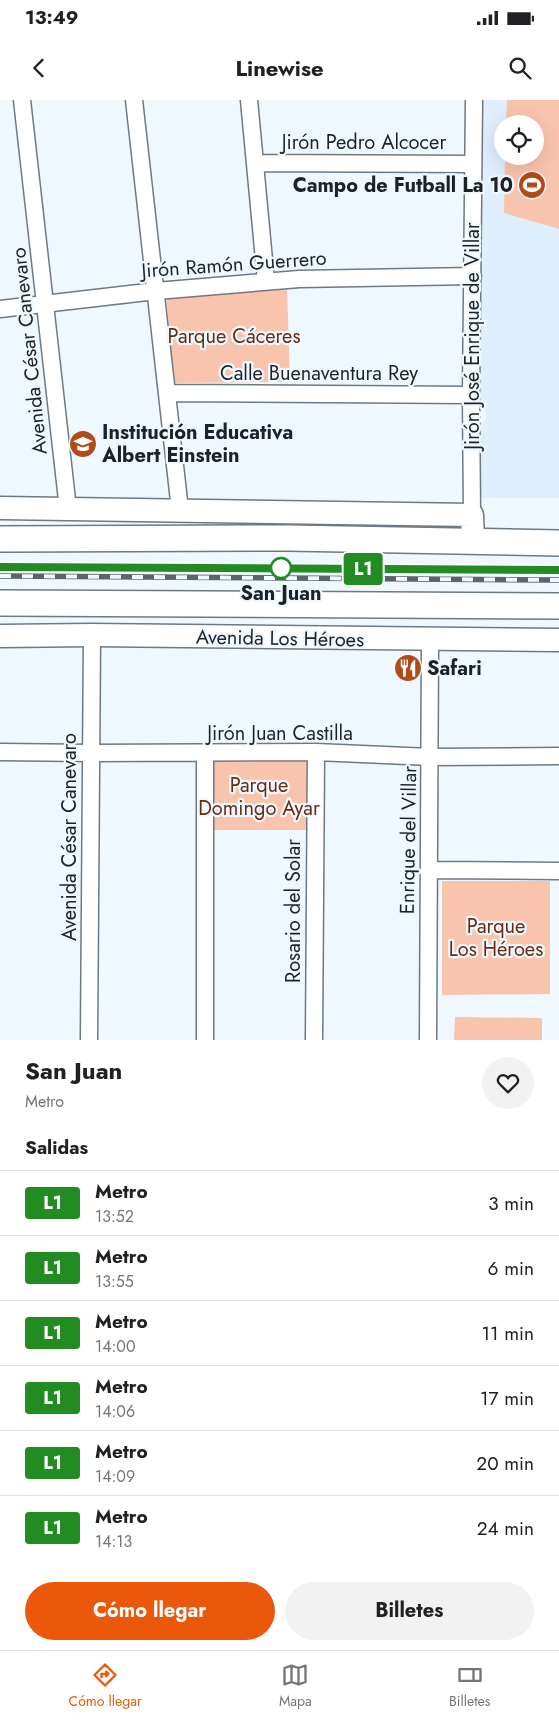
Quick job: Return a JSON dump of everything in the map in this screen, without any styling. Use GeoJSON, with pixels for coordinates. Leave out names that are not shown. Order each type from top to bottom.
{"type":"FeatureCollection","features":[{"type":"Feature","properties":{"kind":"main road"},"geometry":{"type":"LineString","coordinates":[[0,539],[288,538],[559,543]]}},
{"type":"Feature","properties":{"kind":"main road","name":"Avenida Los Héroes"},"geometry":{"type":"LineString","coordinates":[[0,603],[559,606]]}},
{"type":"Feature","properties":{"kind":"street","name":"Avenida César Canevaro"},"geometry":{"type":"LineString","coordinates":[[22,100],[68,509]]}},
{"type":"Feature","properties":{"kind":"street"},"geometry":{"type":"LineString","coordinates":[[134,100],[180,510]]}},
{"type":"Feature","properties":{"kind":"street"},"geometry":{"type":"LineString","coordinates":[[249,100],[266,281]]}},
{"type":"Feature","properties":{"kind":"street","name":"Jirón José Enrique de Villar"},"geometry":{"type":"LineString","coordinates":[[473,541],[471,395],[474,100]]}},
{"type":"Feature","properties":{"kind":"street","name":"Jirón Pedro Alcocer"},"geometry":{"type":"LineString","coordinates":[[255,163],[473,164]]}},
{"type":"Feature","properties":{"kind":"street","name":"Jirón Ramón Guerrero"},"geometry":{"type":"LineString","coordinates":[[0,309],[156,290],[266,281],[473,276]]}},
{"type":"Feature","properties":{"kind":"street","name":"Calle Buenaventura Rey"},"geometry":{"type":"LineString","coordinates":[[167,393],[471,395]]}},
{"type":"Feature","properties":{"kind":"street"},"geometry":{"type":"LineString","coordinates":[[0,508],[472,515]]}},
{"type":"Feature","properties":{"kind":"street","name":"Avenida César Canevaro"},"geometry":{"type":"LineString","coordinates":[[89,1040],[92,635]]}},
{"type":"Feature","properties":{"kind":"street","name":"Avenida Los Héroes"},"geometry":{"type":"LineString","coordinates":[[0,636],[92,635],[559,640]]}},
{"type":"Feature","properties":{"kind":"street","name":"Enrique del Villar"},"geometry":{"type":"LineString","coordinates":[[428,1040],[430,640]]}},
{"type":"Feature","properties":{"kind":"street","name":"Jirón Juan Castilla"},"geometry":{"type":"LineString","coordinates":[[0,752],[91,754],[316,752],[430,757],[559,756]]}},
{"type":"Feature","properties":{"kind":"street","name":"Rosario del Solar"},"geometry":{"type":"LineString","coordinates":[[314,1040],[316,752]]}},
{"type":"Feature","properties":{"kind":"street"},"geometry":{"type":"LineString","coordinates":[[205,1040],[206,753]]}},
{"type":"Feature","properties":{"kind":"street"},"geometry":{"type":"LineString","coordinates":[[429,870],[559,871]]}},
{"type":"Feature","properties":{"kind":"shaded area"},"geometry":{"type":"Polygon","coordinates":[[[476,100],[559,100],[559,498],[481,498],[481,424],[486,419],[485,409],[481,403],[476,100]]]}},
{"type":"Feature","properties":{"kind":"green space","name":"Campo de Futball La 10"},"geometry":{"type":"Polygon","coordinates":[[[507,100],[559,100],[559,229],[504,213],[505,165],[544,165],[544,115],[506,115],[507,100]]]}},
{"type":"Feature","properties":{"kind":"green space","name":"Parque Cáceres"},"geometry":{"type":"Polygon","coordinates":[[[287,285],[290,382],[174,383],[166,295],[287,285]]]}},
{"type":"Feature","properties":{"kind":"green space"},"geometry":{"type":"Polygon","coordinates":[[[342,519],[456,521],[456,533],[341,531],[342,519]]]}},
{"type":"Feature","properties":{"kind":"green space","name":"Parque Domingo Ayar"},"geometry":{"type":"Polygon","coordinates":[[[211,762],[308,762],[308,830],[210,830],[211,762]]]}},
{"type":"Feature","properties":{"kind":"green space","name":"Parque Los Héroes"},"geometry":{"type":"Polygon","coordinates":[[[442,881],[550,881],[550,994],[442,995],[442,881]]]}},
{"type":"Feature","properties":{"kind":"green space"},"geometry":{"type":"Polygon","coordinates":[[[455,1017],[542,1018],[542,1040],[454,1040],[455,1017]]]}},
{"type":"Feature","properties":{"kind":"railway"},"geometry":{"type":"LineString","coordinates":[[0,567],[559,570]]}},
{"type":"Feature","properties":{"kind":"railway"},"geometry":{"type":"LineString","coordinates":[[0,576],[559,580]]}},
{"type":"Feature","properties":{"kind":"metro line","name":"L1"},"geometry":{"type":"LineString","coordinates":[[0,567],[559,570]]}},
{"type":"Feature","properties":{"kind":"place","name":"Campo de Futball La 10"},"geometry":{"type":"Point","coordinates":[532,185]}},
{"type":"Feature","properties":{"kind":"place","name":"Institución Educativa Albert Einstein"},"geometry":{"type":"Point","coordinates":[83,444]}},
{"type":"Feature","properties":{"kind":"place","name":"San Juan"},"geometry":{"type":"Point","coordinates":[281,568]}},
{"type":"Feature","properties":{"kind":"place","name":"Safari"},"geometry":{"type":"Point","coordinates":[408,668]}}]}
